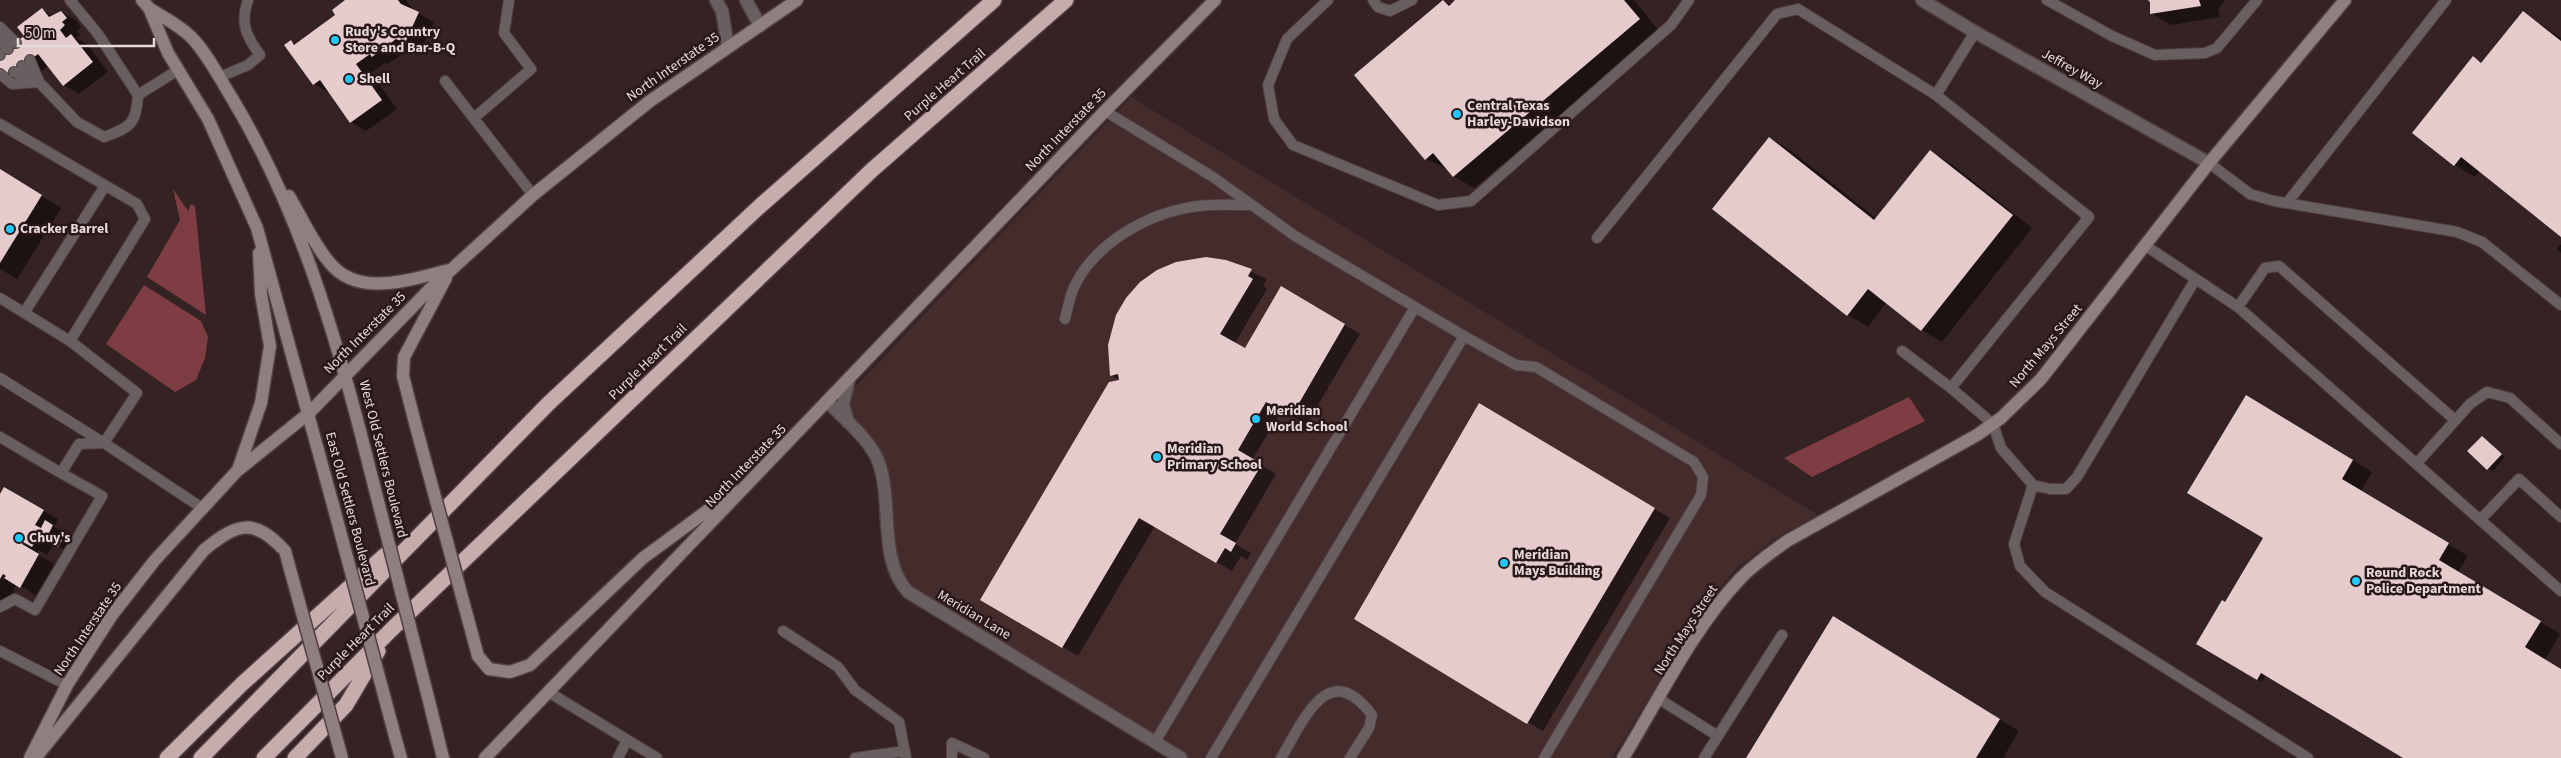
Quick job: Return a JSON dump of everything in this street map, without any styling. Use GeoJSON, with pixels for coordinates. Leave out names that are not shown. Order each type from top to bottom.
{"type":"FeatureCollection","features":[{"type":"Feature","properties":{"kind":"highway"},"geometry":{"type":"LineString","coordinates":[[201,758],[504,448],[632,324],[759,207],[994,0]]}},
{"type":"Feature","properties":{"kind":"highway","name":"Purple Heart Trail"},"geometry":{"type":"LineString","coordinates":[[264,758],[390,630],[872,170],[1066,0]]}},
{"type":"Feature","properties":{"kind":"highway"},"geometry":{"type":"LineString","coordinates":[[167,758],[242,684],[504,448]]}},
{"type":"Feature","properties":{"kind":"highway"},"geometry":{"type":"LineString","coordinates":[[295,758],[346,705],[390,630]]}},
{"type":"Feature","properties":{"kind":"main road","name":"North Interstate 35"},"geometry":{"type":"LineString","coordinates":[[30,758],[67,685],[112,615],[155,560],[237,471],[308,413],[451,270],[534,195],[650,101],[797,0]]}},
{"type":"Feature","properties":{"kind":"main road","name":"North Interstate 35"},"geometry":{"type":"LineString","coordinates":[[485,758],[550,693],[1105,111],[1215,0]]}},
{"type":"Feature","properties":{"kind":"main road","name":"North Mays Street"},"geometry":{"type":"LineString","coordinates":[[1623,758],[1721,600],[1763,558],[1787,542],[1992,424],[2022,399],[2041,379],[2146,246],[2209,162],[2345,0]]}},
{"type":"Feature","properties":{"kind":"main road","name":"West Old Settlers Boulevard"},"geometry":{"type":"LineString","coordinates":[[146,4],[190,35],[220,77],[262,152],[318,289],[346,374],[443,758]]}},
{"type":"Feature","properties":{"kind":"main road","name":"West Old Settlers Boulevard"},"geometry":{"type":"LineString","coordinates":[[146,4],[168,53],[208,119],[257,228]]}},
{"type":"Feature","properties":{"kind":"main road"},"geometry":{"type":"LineString","coordinates":[[262,152],[329,263],[346,277],[365,283],[395,283],[451,270]]}},
{"type":"Feature","properties":{"kind":"main road","name":"East Old Settlers Boulevard"},"geometry":{"type":"LineString","coordinates":[[257,228],[401,758]]}},
{"type":"Feature","properties":{"kind":"main road"},"geometry":{"type":"LineString","coordinates":[[237,471],[261,402],[270,346],[261,294],[257,228]]}},
{"type":"Feature","properties":{"kind":"main road"},"geometry":{"type":"LineString","coordinates":[[451,270],[404,358],[403,376],[478,656],[489,669],[510,672],[530,664],[643,558],[762,471]]}},
{"type":"Feature","properties":{"kind":"main road"},"geometry":{"type":"LineString","coordinates":[[35,758],[204,550],[227,531],[248,527],[269,534],[285,551],[342,758]]}},
{"type":"Feature","properties":{"kind":"street"},"geometry":{"type":"LineString","coordinates":[[716,0],[722,11],[728,47]]}},
{"type":"Feature","properties":{"kind":"street"},"geometry":{"type":"LineString","coordinates":[[746,0],[760,26]]}},
{"type":"Feature","properties":{"kind":"street","name":"Jeffrey Way"},"geometry":{"type":"LineString","coordinates":[[1922,0],[1974,32],[2209,162]]}},
{"type":"Feature","properties":{"kind":"street"},"geometry":{"type":"LineString","coordinates":[[849,379],[844,404],[849,424]]}},
{"type":"Feature","properties":{"kind":"street","name":"Meridian Lane"},"geometry":{"type":"LineString","coordinates":[[828,402],[867,442],[878,462],[895,575],[908,592],[1181,758]]}},
{"type":"Feature","properties":{"kind":"lane"},"geometry":{"type":"LineString","coordinates":[[39,82],[22,66],[77,122],[104,137],[127,129],[137,112],[138,95],[98,34],[70,0]]}},
{"type":"Feature","properties":{"kind":"lane"},"geometry":{"type":"LineString","coordinates":[[220,77],[248,64],[260,55],[247,38],[243,26],[248,0]]}},
{"type":"Feature","properties":{"kind":"lane"},"geometry":{"type":"LineString","coordinates":[[474,118],[531,68],[504,32],[509,0]]}},
{"type":"Feature","properties":{"kind":"lane"},"geometry":{"type":"LineString","coordinates":[[1328,0],[1287,39],[1268,85],[1274,119],[1293,145],[1438,205],[1471,201],[1671,25],[1689,0]]}},
{"type":"Feature","properties":{"kind":"lane"},"geometry":{"type":"LineString","coordinates":[[1372,0],[1378,7],[1390,11],[1412,0]]}},
{"type":"Feature","properties":{"kind":"lane"},"geometry":{"type":"LineString","coordinates":[[2047,0],[2112,36],[2156,55],[2205,53],[2217,48],[2257,0]]}},
{"type":"Feature","properties":{"kind":"lane"},"geometry":{"type":"LineString","coordinates":[[2287,203],[2446,0]]}},
{"type":"Feature","properties":{"kind":"lane"},"geometry":{"type":"LineString","coordinates":[[1597,238],[1777,14],[1798,9],[1936,95],[2089,217],[1951,388]]}},
{"type":"Feature","properties":{"kind":"lane"},"geometry":{"type":"LineString","coordinates":[[0,27],[6,50]]}},
{"type":"Feature","properties":{"kind":"lane"},"geometry":{"type":"LineString","coordinates":[[1936,95],[1974,32]]}},
{"type":"Feature","properties":{"kind":"lane"},"geometry":{"type":"LineString","coordinates":[[0,39],[6,50]]}},
{"type":"Feature","properties":{"kind":"lane"},"geometry":{"type":"LineString","coordinates":[[138,95],[178,70]]}},
{"type":"Feature","properties":{"kind":"lane"},"geometry":{"type":"LineString","coordinates":[[0,74],[12,84],[39,82]]}},
{"type":"Feature","properties":{"kind":"lane"},"geometry":{"type":"LineString","coordinates":[[445,81],[534,195]]}},
{"type":"Feature","properties":{"kind":"lane"},"geometry":{"type":"LineString","coordinates":[[1105,111],[1213,178],[1295,236],[1516,365],[1536,366],[1694,462],[1703,477],[1702,496],[1544,758]]}},
{"type":"Feature","properties":{"kind":"lane"},"geometry":{"type":"LineString","coordinates":[[0,124],[137,204],[145,219],[70,342]]}},
{"type":"Feature","properties":{"kind":"lane"},"geometry":{"type":"LineString","coordinates":[[2209,162],[2250,194],[2287,203],[2457,232],[2482,242],[2561,305]]}},
{"type":"Feature","properties":{"kind":"lane"},"geometry":{"type":"LineString","coordinates":[[24,314],[105,186]]}},
{"type":"Feature","properties":{"kind":"lane"},"geometry":{"type":"LineString","coordinates":[[1065,319],[1076,283],[1103,248],[1127,232],[1163,214],[1198,206],[1252,204]]}},
{"type":"Feature","properties":{"kind":"lane"},"geometry":{"type":"LineString","coordinates":[[2146,246],[2238,307],[2418,463],[2561,591]]}},
{"type":"Feature","properties":{"kind":"lane"},"geometry":{"type":"LineString","coordinates":[[2238,307],[2265,268],[2279,266],[2455,420]]}},
{"type":"Feature","properties":{"kind":"lane"},"geometry":{"type":"LineString","coordinates":[[1902,351],[1951,388],[1992,424],[2001,448],[2033,485],[2050,489],[2066,489],[2077,477],[2195,280]]}},
{"type":"Feature","properties":{"kind":"lane"},"geometry":{"type":"LineString","coordinates":[[0,298],[70,342],[137,393],[104,443]]}},
{"type":"Feature","properties":{"kind":"lane"},"geometry":{"type":"LineString","coordinates":[[1155,742],[1416,307]]}},
{"type":"Feature","properties":{"kind":"lane"},"geometry":{"type":"LineString","coordinates":[[1211,758],[1464,336]]}},
{"type":"Feature","properties":{"kind":"lane"},"geometry":{"type":"LineString","coordinates":[[0,378],[104,443],[202,508]]}},
{"type":"Feature","properties":{"kind":"lane"},"geometry":{"type":"LineString","coordinates":[[2418,463],[2470,404],[2487,392],[2510,398],[2561,444]]}},
{"type":"Feature","properties":{"kind":"lane"},"geometry":{"type":"LineString","coordinates":[[0,436],[102,496],[35,610],[15,599],[0,607]]}},
{"type":"Feature","properties":{"kind":"lane"},"geometry":{"type":"LineString","coordinates":[[62,473],[80,444],[104,443]]}},
{"type":"Feature","properties":{"kind":"lane"},"geometry":{"type":"LineString","coordinates":[[2481,520],[2519,479],[2561,517]]}},
{"type":"Feature","properties":{"kind":"lane"},"geometry":{"type":"LineString","coordinates":[[2033,485],[2014,544],[2020,566],[2045,592],[2308,758]]}},
{"type":"Feature","properties":{"kind":"lane"},"geometry":{"type":"LineString","coordinates":[[784,631],[838,667],[855,690],[899,722],[905,755],[854,758]]}},
{"type":"Feature","properties":{"kind":"lane"},"geometry":{"type":"LineString","coordinates":[[1704,758],[1782,635]]}},
{"type":"Feature","properties":{"kind":"lane"},"geometry":{"type":"LineString","coordinates":[[0,651],[67,685]]}},
{"type":"Feature","properties":{"kind":"lane"},"geometry":{"type":"LineString","coordinates":[[1281,758],[1315,702],[1327,692],[1344,692],[1363,704],[1372,715],[1369,728],[1350,758]]}},
{"type":"Feature","properties":{"kind":"lane"},"geometry":{"type":"LineString","coordinates":[[550,693],[657,758]]}},
{"type":"Feature","properties":{"kind":"lane"},"geometry":{"type":"LineString","coordinates":[[1659,699],[1718,736]]}},
{"type":"Feature","properties":{"kind":"lane"},"geometry":{"type":"LineString","coordinates":[[618,758],[627,740]]}},
{"type":"Feature","properties":{"kind":"lane"},"geometry":{"type":"LineString","coordinates":[[952,758],[952,743],[968,748],[984,758]]}},
{"type":"Feature","properties":{"kind":"shaded area","name":"Meridian World School"},"geometry":{"type":"Polygon","coordinates":[[[1131,97],[1818,515],[1774,539],[1736,569],[1710,599],[1612,758],[1188,758],[914,592],[898,573],[885,472],[838,405],[1131,97]]]}},
{"type":"Feature","properties":{"kind":"shaded area"},"geometry":{"type":"Polygon","coordinates":[[[173,189],[188,211],[191,204],[195,206],[206,315],[147,277],[180,220],[173,189]]]}},
{"type":"Feature","properties":{"kind":"shaded area"},"geometry":{"type":"Polygon","coordinates":[[[144,285],[201,321],[208,337],[205,358],[196,380],[175,392],[106,344],[144,285]]]}},
{"type":"Feature","properties":{"kind":"shaded area"},"geometry":{"type":"Polygon","coordinates":[[[1909,397],[1925,421],[1812,477],[1784,458],[1909,397]]]}},
{"type":"Feature","properties":{"kind":"building"},"geometry":{"type":"Polygon","coordinates":[[[345,0],[398,0],[401,4],[419,12],[405,43],[396,39],[372,57],[370,54],[356,64],[382,100],[350,123],[320,80],[313,85],[284,45],[291,40],[294,45],[335,15],[332,10],[345,0]]]}},
{"type":"Feature","properties":{"kind":"building","name":"Central Texas Harley-Davidson"},"geometry":{"type":"Polygon","coordinates":[[[1443,0],[1449,6],[1455,0],[1624,0],[1640,19],[1453,177],[1433,153],[1425,160],[1354,75],[1443,0]]]}},
{"type":"Feature","properties":{"kind":"building"},"geometry":{"type":"Polygon","coordinates":[[[2148,0],[2199,0],[2201,6],[2150,14],[2150,2],[2148,0]]]}},
{"type":"Feature","properties":{"kind":"building"},"geometry":{"type":"Polygon","coordinates":[[[42,8],[49,17],[61,11],[67,18],[62,22],[65,25],[60,30],[66,38],[71,34],[93,62],[63,86],[38,54],[6,78],[0,70],[0,55],[24,36],[17,27],[42,8]]]}},
{"type":"Feature","properties":{"kind":"building"},"geometry":{"type":"Polygon","coordinates":[[[2523,11],[2561,41],[2561,237],[2461,157],[2454,166],[2412,133],[2473,56],[2481,63],[2523,11]]]}},
{"type":"Feature","properties":{"kind":"building"},"geometry":{"type":"Polygon","coordinates":[[[1769,137],[1874,220],[1930,150],[2013,215],[1921,331],[1868,289],[1847,316],[1712,209],[1769,137]]]}},
{"type":"Feature","properties":{"kind":"building","name":"Cracker Barrel"},"geometry":{"type":"Polygon","coordinates":[[[0,169],[42,195],[0,263],[0,169]]]}},
{"type":"Feature","properties":{"kind":"building","name":"Meridian Primary School"},"geometry":{"type":"Polygon","coordinates":[[[1206,257],[1226,260],[1252,269],[1248,276],[1253,279],[1220,334],[1245,348],[1281,286],[1345,324],[1291,417],[1266,402],[1238,450],[1262,464],[1220,534],[1236,543],[1231,552],[1225,548],[1216,563],[1139,518],[1062,648],[980,600],[1109,382],[1119,380],[1118,374],[1110,376],[1108,345],[1116,315],[1126,298],[1140,282],[1157,270],[1176,262],[1206,257]]]}},
{"type":"Feature","properties":{"kind":"building","name":"Round Rock Police Department"},"geometry":{"type":"Polygon","coordinates":[[[2246,395],[2353,460],[2342,479],[2449,543],[2439,560],[2541,621],[2525,647],[2561,669],[2561,758],[2403,758],[2261,673],[2257,680],[2196,644],[2222,600],[2225,602],[2263,538],[2187,493],[2246,395]]]}},
{"type":"Feature","properties":{"kind":"building","name":"Meridian Mays Building"},"geometry":{"type":"Polygon","coordinates":[[[1479,403],[1655,508],[1527,724],[1354,619],[1479,403]]]}},
{"type":"Feature","properties":{"kind":"building"},"geometry":{"type":"Polygon","coordinates":[[[2482,436],[2502,454],[2487,470],[2467,451],[2482,436]]]}},
{"type":"Feature","properties":{"kind":"building","name":"Chuy's"},"geometry":{"type":"Polygon","coordinates":[[[4,487],[44,510],[35,525],[41,528],[45,520],[53,525],[49,533],[62,540],[58,547],[38,536],[32,547],[23,542],[22,544],[39,554],[20,588],[4,578],[6,576],[3,574],[0,579],[0,494],[4,487]]]}},
{"type":"Feature","properties":{"kind":"building"},"geometry":{"type":"Polygon","coordinates":[[[1833,616],[2000,719],[1976,758],[1746,758],[1833,616]]]}},
{"type":"Feature","properties":{"kind":"place","name":"Rudy's Country Store and Bar-B-Q"},"geometry":{"type":"Point","coordinates":[335,40]}},
{"type":"Feature","properties":{"kind":"place","name":"Shell"},"geometry":{"type":"Point","coordinates":[349,79]}},
{"type":"Feature","properties":{"kind":"place","name":"Central Texas Harley-Davidson"},"geometry":{"type":"Point","coordinates":[1457,114]}},
{"type":"Feature","properties":{"kind":"place","name":"Cracker Barrel"},"geometry":{"type":"Point","coordinates":[10,229]}},
{"type":"Feature","properties":{"kind":"place","name":"Meridian World School"},"geometry":{"type":"Point","coordinates":[1256,419]}},
{"type":"Feature","properties":{"kind":"place","name":"Meridian Primary School"},"geometry":{"type":"Point","coordinates":[1157,457]}},
{"type":"Feature","properties":{"kind":"place","name":"Chuy's"},"geometry":{"type":"Point","coordinates":[19,538]}},
{"type":"Feature","properties":{"kind":"place","name":"Meridian Mays Building"},"geometry":{"type":"Point","coordinates":[1504,563]}},
{"type":"Feature","properties":{"kind":"place","name":"Round Rock Police Department"},"geometry":{"type":"Point","coordinates":[2356,581]}}]}
